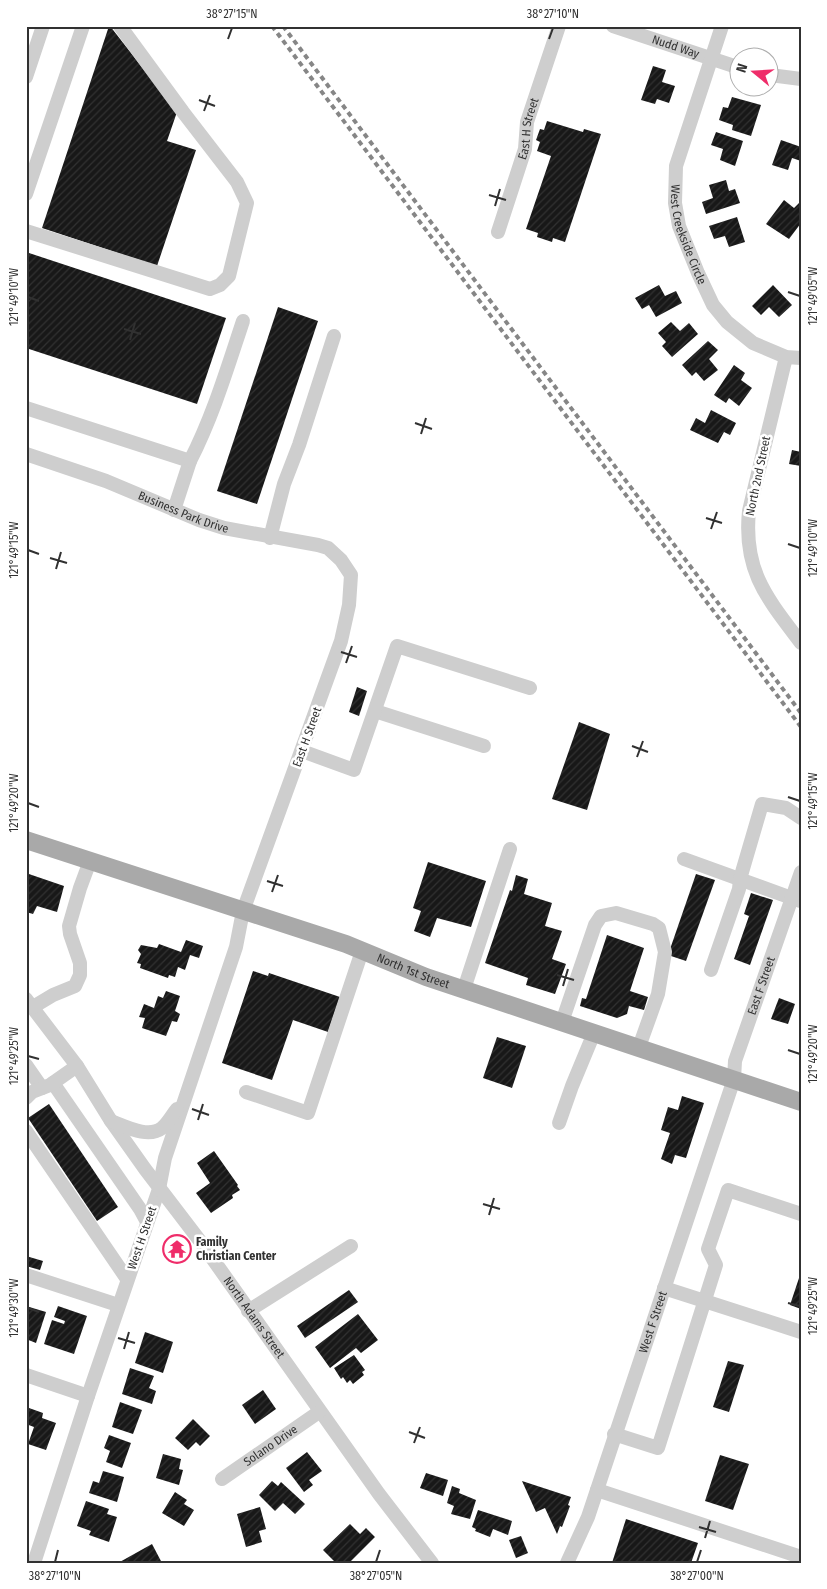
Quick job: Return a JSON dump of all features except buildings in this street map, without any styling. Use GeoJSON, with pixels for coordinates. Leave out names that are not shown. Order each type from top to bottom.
{"type":"FeatureCollection","features":[{"type":"Feature","properties":{"kind":"main road","name":"North 1st Street"},"geometry":{"type":"LineString","coordinates":[[26,840],[362,951],[426,977],[801,1102]]}},
{"type":"Feature","properties":{"kind":"street"},"geometry":{"type":"LineString","coordinates":[[26,77],[43,26]]}},
{"type":"Feature","properties":{"kind":"street"},"geometry":{"type":"LineString","coordinates":[[26,194],[83,26]]}},
{"type":"Feature","properties":{"kind":"street"},"geometry":{"type":"LineString","coordinates":[[26,231],[210,290],[220,285],[229,276],[247,203],[237,182],[120,26]]}},
{"type":"Feature","properties":{"kind":"street","name":"East H Street"},"geometry":{"type":"LineString","coordinates":[[498,232],[525,149],[526,122],[559,26]]}},
{"type":"Feature","properties":{"kind":"street","name":"Nudd Way"},"geometry":{"type":"LineString","coordinates":[[613,26],[730,65]]}},
{"type":"Feature","properties":{"kind":"street","name":"West Creekside Circle"},"geometry":{"type":"LineString","coordinates":[[722,26],[676,166],[674,203],[679,226],[713,305],[727,322],[753,343],[786,357],[801,358]]}},
{"type":"Feature","properties":{"kind":"street"},"geometry":{"type":"LineString","coordinates":[[780,77],[801,79]]}},
{"type":"Feature","properties":{"kind":"street"},"geometry":{"type":"LineString","coordinates":[[174,510],[190,461],[203,436],[220,392],[243,320]]}},
{"type":"Feature","properties":{"kind":"street"},"geometry":{"type":"LineString","coordinates":[[270,538],[284,484],[299,445],[334,336]]}},
{"type":"Feature","properties":{"kind":"street","name":"North 2nd Street"},"geometry":{"type":"LineString","coordinates":[[786,357],[749,511],[748,537],[752,563],[760,584],[772,604],[801,643]]}},
{"type":"Feature","properties":{"kind":"street"},"geometry":{"type":"LineString","coordinates":[[26,408],[190,461]]}},
{"type":"Feature","properties":{"kind":"street","name":"Business Park Drive"},"geometry":{"type":"LineString","coordinates":[[26,454],[106,481],[198,520],[270,538],[328,548],[341,560]]}},
{"type":"Feature","properties":{"kind":"street","name":"East H Street"},"geometry":{"type":"LineString","coordinates":[[243,911],[341,641],[349,605],[351,575],[341,560]]}},
{"type":"Feature","properties":{"kind":"street"},"geometry":{"type":"LineString","coordinates":[[302,751],[354,770],[397,646],[530,688]]}},
{"type":"Feature","properties":{"kind":"street"},"geometry":{"type":"LineString","coordinates":[[374,711],[484,746]]}},
{"type":"Feature","properties":{"kind":"street"},"geometry":{"type":"LineString","coordinates":[[711,970],[739,889],[740,879],[762,804],[786,808],[801,818]]}},
{"type":"Feature","properties":{"kind":"street"},"geometry":{"type":"LineString","coordinates":[[464,990],[510,849]]}},
{"type":"Feature","properties":{"kind":"street"},"geometry":{"type":"LineString","coordinates":[[684,859],[795,898]]}},
{"type":"Feature","properties":{"kind":"street"},"geometry":{"type":"LineString","coordinates":[[29,1003],[75,986],[80,974],[80,963],[69,926],[90,861]]}},
{"type":"Feature","properties":{"kind":"street","name":"East F Street"},"geometry":{"type":"LineString","coordinates":[[734,1079],[735,1061],[795,898],[801,872]]}},
{"type":"Feature","properties":{"kind":"street","name":"West H Street"},"geometry":{"type":"LineString","coordinates":[[34,1563],[118,1305],[159,1189],[165,1158],[236,947],[243,911]]}},
{"type":"Feature","properties":{"kind":"street"},"geometry":{"type":"LineString","coordinates":[[562,1022],[594,925],[601,916],[616,913],[653,924],[659,928],[664,952],[658,994],[638,1047]]}},
{"type":"Feature","properties":{"kind":"street"},"geometry":{"type":"LineString","coordinates":[[246,1092],[308,1113],[362,951]]}},
{"type":"Feature","properties":{"kind":"street","name":"North Adams Street"},"geometry":{"type":"LineString","coordinates":[[29,1003],[77,1066],[111,1121],[159,1189],[200,1241],[319,1412],[432,1563]]}},
{"type":"Feature","properties":{"kind":"street"},"geometry":{"type":"LineString","coordinates":[[559,1122],[594,1033]]}},
{"type":"Feature","properties":{"kind":"street"},"geometry":{"type":"LineString","coordinates":[[26,1065],[48,1085],[140,1209],[147,1222]]}},
{"type":"Feature","properties":{"kind":"street"},"geometry":{"type":"LineString","coordinates":[[26,1098],[32,1092],[48,1085],[77,1066]]}},
{"type":"Feature","properties":{"kind":"street","name":"West F Street"},"geometry":{"type":"LineString","coordinates":[[567,1563],[582,1532],[597,1490],[614,1434],[734,1079]]}},
{"type":"Feature","properties":{"kind":"street"},"geometry":{"type":"LineString","coordinates":[[111,1121],[140,1131],[156,1131],[161,1128],[183,1103]]}},
{"type":"Feature","properties":{"kind":"street"},"geometry":{"type":"LineString","coordinates":[[26,1132],[127,1279]]}},
{"type":"Feature","properties":{"kind":"street"},"geometry":{"type":"LineString","coordinates":[[614,1434],[658,1448],[716,1265],[708,1249],[728,1190],[801,1214]]}},
{"type":"Feature","properties":{"kind":"street"},"geometry":{"type":"LineString","coordinates":[[248,1311],[351,1246]]}},
{"type":"Feature","properties":{"kind":"street"},"geometry":{"type":"LineString","coordinates":[[26,1275],[118,1305]]}},
{"type":"Feature","properties":{"kind":"street"},"geometry":{"type":"LineString","coordinates":[[664,1288],[801,1332]]}},
{"type":"Feature","properties":{"kind":"street"},"geometry":{"type":"LineString","coordinates":[[26,1375],[88,1396]]}},
{"type":"Feature","properties":{"kind":"street","name":"Solano Drive"},"geometry":{"type":"LineString","coordinates":[[222,1479],[319,1412]]}},
{"type":"Feature","properties":{"kind":"street"},"geometry":{"type":"LineString","coordinates":[[597,1490],[801,1557]]}},
{"type":"Feature","properties":{"kind":"railway"},"geometry":{"type":"LineString","coordinates":[[272,26],[801,727]]}},
{"type":"Feature","properties":{"kind":"railway"},"geometry":{"type":"LineString","coordinates":[[283,26],[801,713]]}},
{"type":"Feature","properties":{"kind":"place","name":"Family Christian Center"},"geometry":{"type":"Point","coordinates":[177,1249]}}]}
